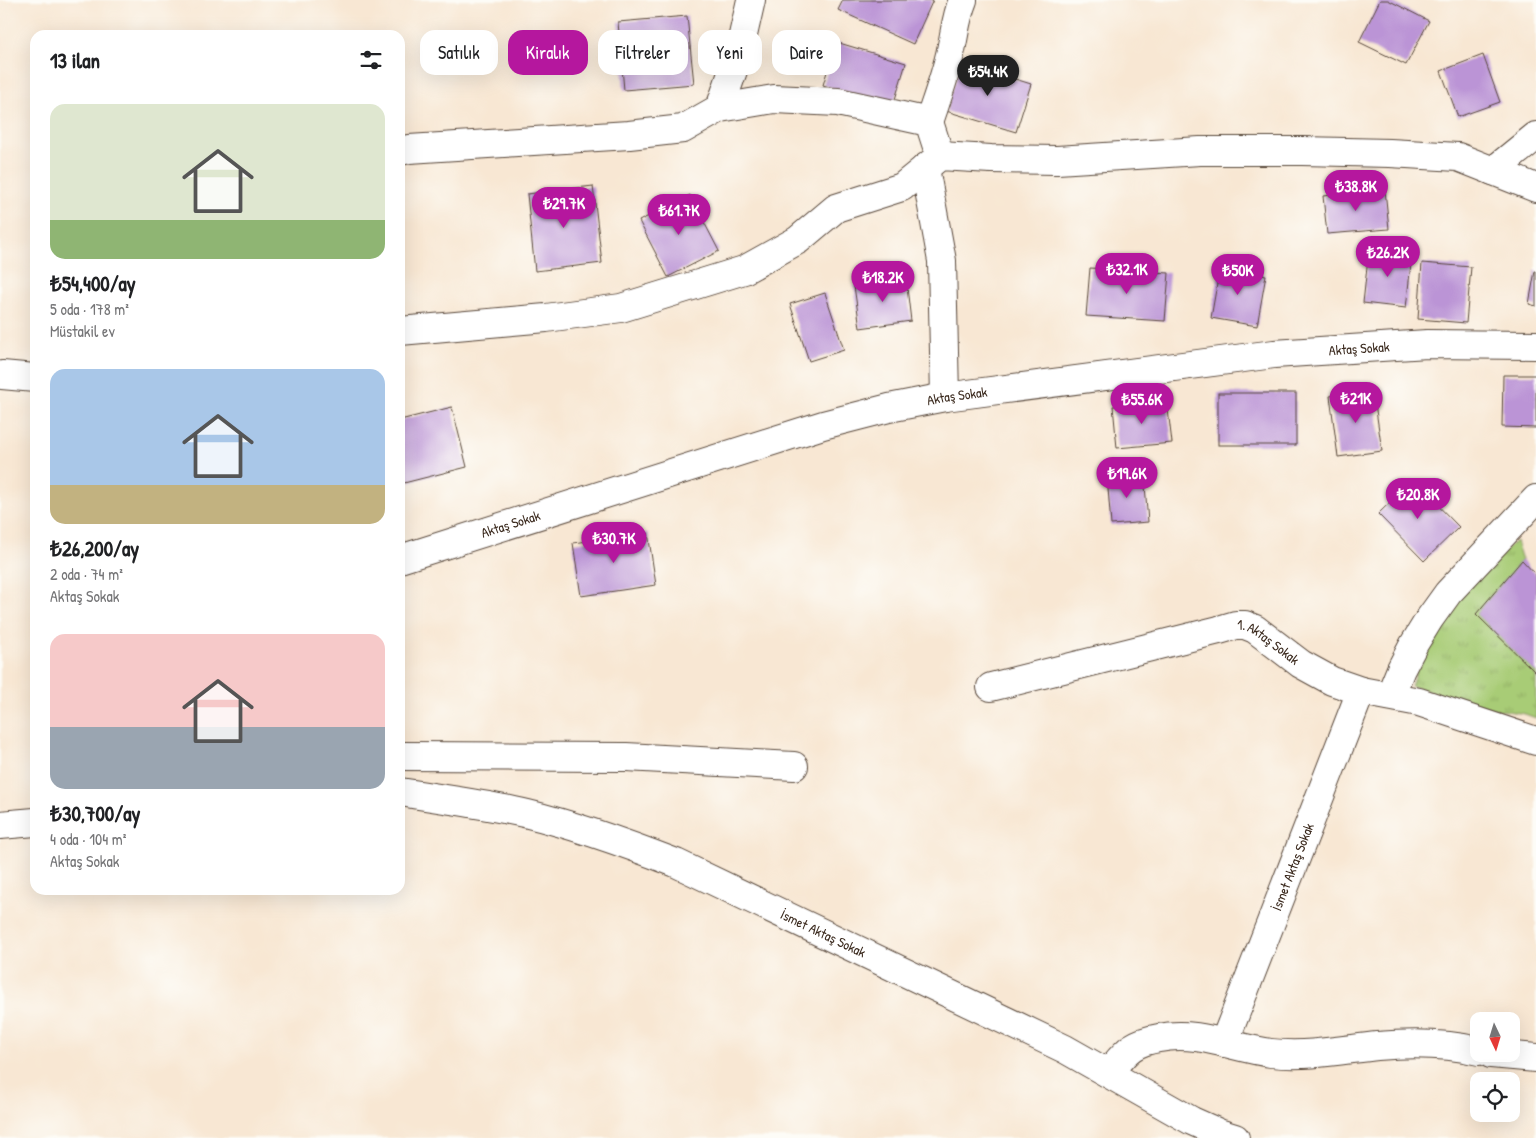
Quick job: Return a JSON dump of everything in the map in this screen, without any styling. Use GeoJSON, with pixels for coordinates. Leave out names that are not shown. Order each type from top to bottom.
{"type":"FeatureCollection","features":[{"type":"Feature","properties":{"kind":"street"},"geometry":{"type":"LineString","coordinates":[[720,108],[739,52],[751,0]]}},
{"type":"Feature","properties":{"kind":"street"},"geometry":{"type":"LineString","coordinates":[[945,397],[942,261],[929,122],[944,79],[957,14],[963,0]]}},
{"type":"Feature","properties":{"kind":"street"},"geometry":{"type":"LineString","coordinates":[[405,150],[629,135],[683,129],[720,108],[774,98],[838,102],[929,122]]}},
{"type":"Feature","properties":{"kind":"street"},"geometry":{"type":"LineString","coordinates":[[1493,171],[1536,136]]}},
{"type":"Feature","properties":{"kind":"street"},"geometry":{"type":"LineString","coordinates":[[405,331],[546,318],[621,308],[744,270],[798,240],[836,208],[902,187],[932,162],[991,159],[1057,160],[1200,151],[1390,153],[1458,157],[1536,188]]}},
{"type":"Feature","properties":{"kind":"street","name":"Aktaş Sokak"},"geometry":{"type":"LineString","coordinates":[[405,557],[823,425],[889,408],[945,397],[1274,354],[1428,344],[1536,345]]}},
{"type":"Feature","properties":{"kind":"street"},"geometry":{"type":"LineString","coordinates":[[2,375],[30,378]]}},
{"type":"Feature","properties":{"kind":"street"},"geometry":{"type":"LineString","coordinates":[[1390,696],[1414,644],[1448,593],[1536,499]]}},
{"type":"Feature","properties":{"kind":"street","name":"1. Aktaş Sokak"},"geometry":{"type":"LineString","coordinates":[[991,687],[1236,625],[1255,629],[1301,664],[1332,681],[1361,691],[1419,702],[1536,741]]}},
{"type":"Feature","properties":{"kind":"street","name":"İsmet Aktaş Sokak"},"geometry":{"type":"LineString","coordinates":[[1224,1042],[1361,691]]}},
{"type":"Feature","properties":{"kind":"street"},"geometry":{"type":"LineString","coordinates":[[405,756],[626,757],[794,766]]}},
{"type":"Feature","properties":{"kind":"street","name":"İsmet Aktaş Sokak"},"geometry":{"type":"LineString","coordinates":[[405,793],[527,814],[624,842],[676,863],[1065,1048],[1108,1073]]}},
{"type":"Feature","properties":{"kind":"street"},"geometry":{"type":"LineString","coordinates":[[0,825],[30,822]]}},
{"type":"Feature","properties":{"kind":"street"},"geometry":{"type":"LineString","coordinates":[[1234,1138],[1192,1121],[1108,1073],[1132,1046],[1146,1040],[1179,1036],[1197,1036],[1247,1049],[1292,1054],[1314,1054],[1405,1044],[1434,1044],[1470,1050]]}},
{"type":"Feature","properties":{"kind":"street"},"geometry":{"type":"LineString","coordinates":[[1520,1057],[1536,1058]]}},
{"type":"Feature","properties":{"kind":"green space"},"geometry":{"type":"Polygon","coordinates":[[[1516,541],[1522,560],[1476,614],[1536,673],[1536,718],[1525,714],[1477,706],[1411,686],[1427,639],[1476,573],[1516,541]]]}},
{"type":"Feature","properties":{"kind":"building"},"geometry":{"type":"Polygon","coordinates":[[[843,0],[933,0],[913,44],[838,10],[843,0]]]}},
{"type":"Feature","properties":{"kind":"building"},"geometry":{"type":"Polygon","coordinates":[[[1380,0],[1388,0],[1429,21],[1406,65],[1359,42],[1380,0]]]}},
{"type":"Feature","properties":{"kind":"building"},"geometry":{"type":"Polygon","coordinates":[[[687,16],[694,84],[624,90],[623,75],[688,75],[688,30],[619,30],[618,22],[687,16]]]}},
{"type":"Feature","properties":{"kind":"building"},"geometry":{"type":"Polygon","coordinates":[[[841,44],[906,63],[893,106],[823,85],[826,75],[841,75],[841,44]]]}},
{"type":"Feature","properties":{"kind":"building"},"geometry":{"type":"Polygon","coordinates":[[[1483,55],[1500,102],[1458,117],[1441,71],[1483,55]]]}},
{"type":"Feature","properties":{"kind":"building"},"geometry":{"type":"Polygon","coordinates":[[[961,62],[1031,84],[1016,132],[946,111],[961,62]]]}},
{"type":"Feature","properties":{"kind":"building"},"geometry":{"type":"Polygon","coordinates":[[[593,186],[602,263],[535,271],[527,194],[593,186]]]}},
{"type":"Feature","properties":{"kind":"building"},"geometry":{"type":"Polygon","coordinates":[[[1385,190],[1389,229],[1327,234],[1323,196],[1385,190]]]}},
{"type":"Feature","properties":{"kind":"building"},"geometry":{"type":"Polygon","coordinates":[[[690,195],[719,251],[668,277],[639,221],[690,195]]]}},
{"type":"Feature","properties":{"kind":"building"},"geometry":{"type":"Polygon","coordinates":[[[1369,249],[1412,254],[1406,308],[1363,303],[1369,249]]]}},
{"type":"Feature","properties":{"kind":"building"},"geometry":{"type":"Polygon","coordinates":[[[1422,263],[1471,267],[1466,323],[1418,319],[1422,263]]]}},
{"type":"Feature","properties":{"kind":"building"},"geometry":{"type":"Polygon","coordinates":[[[1220,267],[1266,275],[1257,326],[1211,318],[1220,267]]]}},
{"type":"Feature","properties":{"kind":"building"},"geometry":{"type":"Polygon","coordinates":[[[1090,268],[1169,273],[1165,321],[1086,316],[1090,268]]]}},
{"type":"Feature","properties":{"kind":"building"},"geometry":{"type":"Polygon","coordinates":[[[1536,271],[1536,306],[1529,304],[1536,271]]]}},
{"type":"Feature","properties":{"kind":"building"},"geometry":{"type":"Polygon","coordinates":[[[906,279],[911,321],[860,328],[854,286],[906,279]]]}},
{"type":"Feature","properties":{"kind":"building"},"geometry":{"type":"Polygon","coordinates":[[[825,293],[844,350],[809,361],[790,304],[825,293]]]}},
{"type":"Feature","properties":{"kind":"building"},"geometry":{"type":"Polygon","coordinates":[[[1503,375],[1536,375],[1536,428],[1502,427],[1503,375]]]}},
{"type":"Feature","properties":{"kind":"building"},"geometry":{"type":"Polygon","coordinates":[[[1373,390],[1382,451],[1338,457],[1330,396],[1373,390]]]}},
{"type":"Feature","properties":{"kind":"building"},"geometry":{"type":"Polygon","coordinates":[[[1218,393],[1296,393],[1296,445],[1218,445],[1218,393]]]}},
{"type":"Feature","properties":{"kind":"building"},"geometry":{"type":"Polygon","coordinates":[[[1167,401],[1172,443],[1117,448],[1113,406],[1167,401]]]}},
{"type":"Feature","properties":{"kind":"building"},"geometry":{"type":"Polygon","coordinates":[[[452,407],[467,467],[405,483],[405,419],[452,407]]]}},
{"type":"Feature","properties":{"kind":"building"},"geometry":{"type":"Polygon","coordinates":[[[1144,473],[1148,522],[1111,525],[1107,476],[1144,473]]]}},
{"type":"Feature","properties":{"kind":"building"},"geometry":{"type":"Polygon","coordinates":[[[1413,480],[1459,527],[1424,561],[1378,514],[1413,480]]]}},
{"type":"Feature","properties":{"kind":"building"},"geometry":{"type":"Polygon","coordinates":[[[648,533],[656,585],[581,596],[573,543],[648,533]]]}},
{"type":"Feature","properties":{"kind":"building"},"geometry":{"type":"Polygon","coordinates":[[[1522,560],[1536,575],[1536,673],[1476,614],[1522,560]]]}}]}
